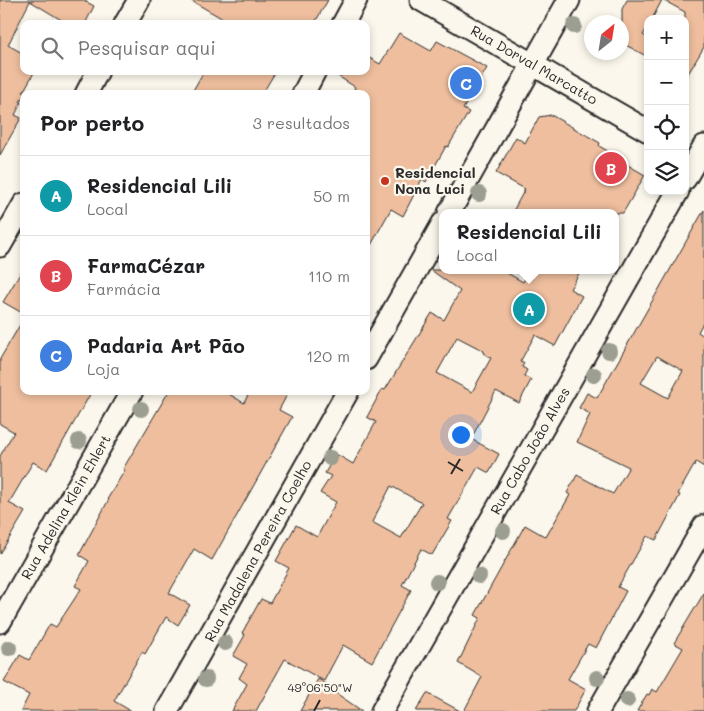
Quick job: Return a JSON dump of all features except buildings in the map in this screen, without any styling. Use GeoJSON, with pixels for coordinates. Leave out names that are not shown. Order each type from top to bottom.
{"type":"FeatureCollection","features":[{"type":"Feature","properties":{"kind":"street"},"geometry":{"type":"LineString","coordinates":[[127,20],[139,0]]}},
{"type":"Feature","properties":{"kind":"street"},"geometry":{"type":"LineString","coordinates":[[345,20],[356,0]]}},
{"type":"Feature","properties":{"kind":"street","name":"Rua Dorval Marcatto"},"geometry":{"type":"LineString","coordinates":[[421,0],[644,129]]}},
{"type":"Feature","properties":{"kind":"street"},"geometry":{"type":"LineString","coordinates":[[451,209],[569,0]]}},
{"type":"Feature","properties":{"kind":"street"},"geometry":{"type":"LineString","coordinates":[[88,90],[96,75]]}},
{"type":"Feature","properties":{"kind":"street"},"geometry":{"type":"LineString","coordinates":[[304,90],[313,75]]}},
{"type":"Feature","properties":{"kind":"street"},"geometry":{"type":"LineString","coordinates":[[689,171],[697,156]]}},
{"type":"Feature","properties":{"kind":"street","name":"Rua Cabo João Alves"},"geometry":{"type":"LineString","coordinates":[[382,711],[676,195]]}},
{"type":"Feature","properties":{"kind":"street"},"geometry":{"type":"LineString","coordinates":[[0,246],[20,211]]}},
{"type":"Feature","properties":{"kind":"street"},"geometry":{"type":"LineString","coordinates":[[370,351],[439,230]]}},
{"type":"Feature","properties":{"kind":"street","name":"Rua Adelina Klein Ehlert"},"geometry":{"type":"LineString","coordinates":[[0,622],[130,395]]}},
{"type":"Feature","properties":{"kind":"street","name":"Rua Madalena Pereira Coelho"},"geometry":{"type":"LineString","coordinates":[[167,711],[346,395]]}},
{"type":"Feature","properties":{"kind":"street"},"geometry":{"type":"LineString","coordinates":[[598,711],[704,526]]}},
{"type":"Feature","properties":{"kind":"place","name":"Padaria Art Pão"},"geometry":{"type":"Point","coordinates":[466,83]}},
{"type":"Feature","properties":{"kind":"place","name":"FarmaCézar"},"geometry":{"type":"Point","coordinates":[611,168]}},
{"type":"Feature","properties":{"kind":"place","name":"Residencial Nona Luci"},"geometry":{"type":"Point","coordinates":[385,181]}},
{"type":"Feature","properties":{"kind":"place","name":"Residencial Lili"},"geometry":{"type":"Point","coordinates":[529,309]}}]}
